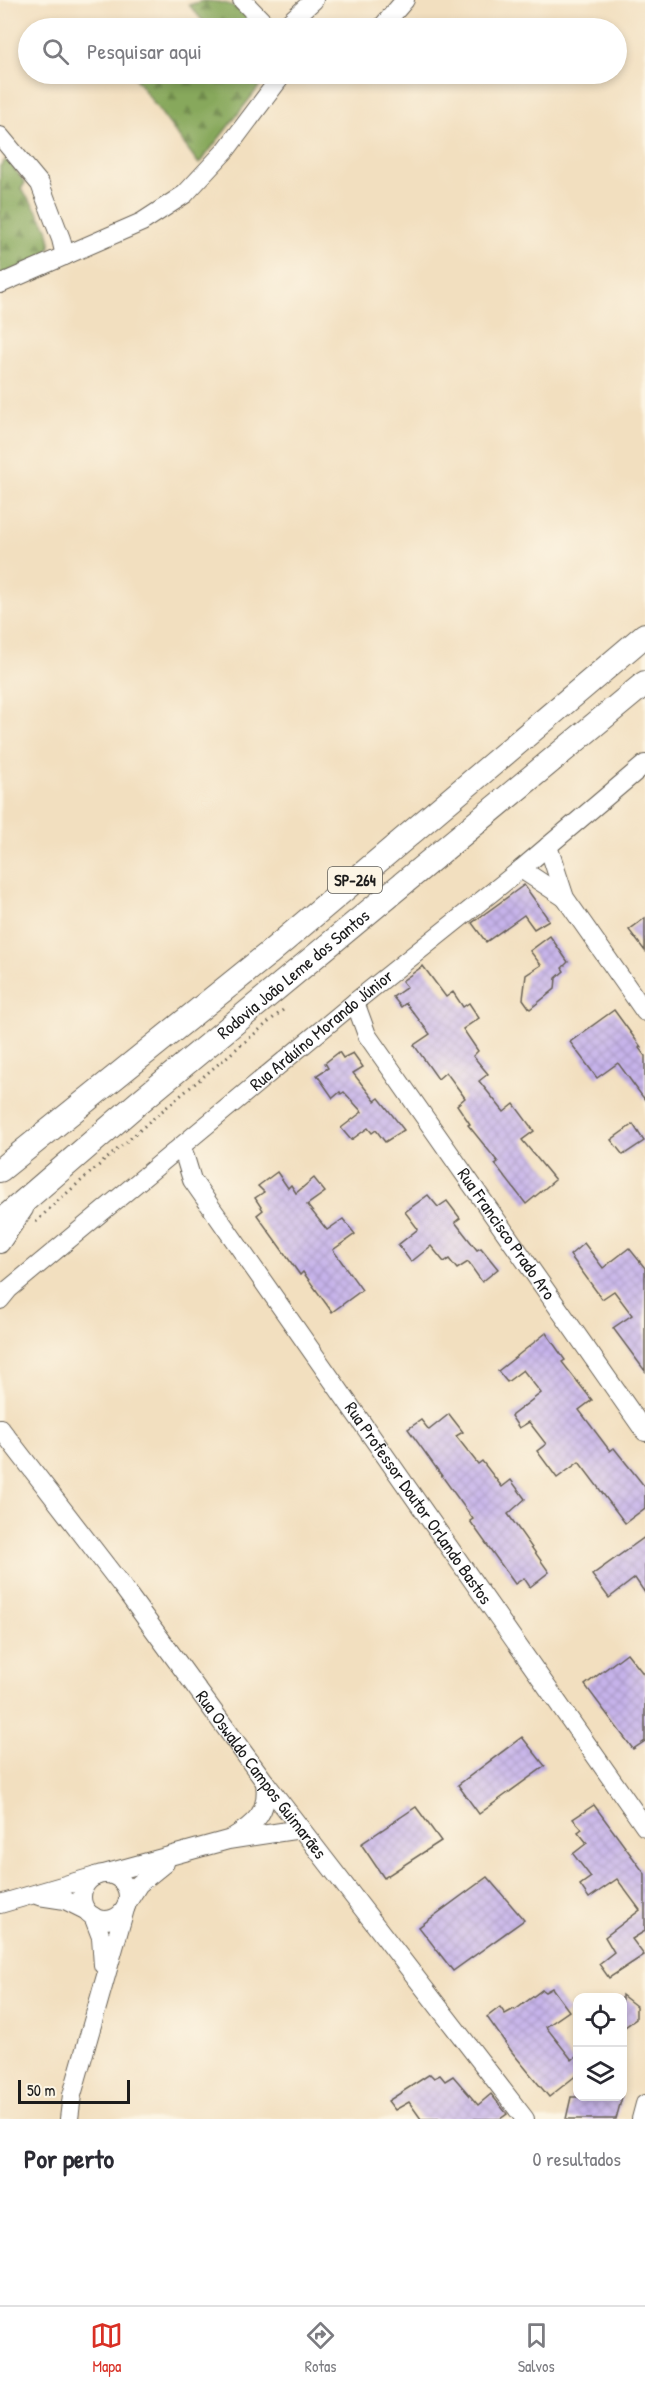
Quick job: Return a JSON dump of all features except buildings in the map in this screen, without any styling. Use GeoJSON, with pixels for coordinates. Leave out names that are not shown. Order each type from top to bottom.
{"type":"FeatureCollection","features":[{"type":"Feature","properties":{"kind":"main road","name":"Rodovia João Leme dos Santos"},"geometry":{"type":"LineString","coordinates":[[0,1170],[268,954],[645,635]]}},
{"type":"Feature","properties":{"kind":"main road","name":"Rodovia João Leme dos Santos"},"geometry":{"type":"LineString","coordinates":[[0,1222],[138,1103],[645,683]]}},
{"type":"Feature","properties":{"kind":"street"},"geometry":{"type":"LineString","coordinates":[[242,0],[259,18]]}},
{"type":"Feature","properties":{"kind":"street"},"geometry":{"type":"LineString","coordinates":[[294,18],[314,0]]}},
{"type":"Feature","properties":{"kind":"street"},"geometry":{"type":"LineString","coordinates":[[390,18],[405,0]]}},
{"type":"Feature","properties":{"kind":"street"},"geometry":{"type":"LineString","coordinates":[[0,284],[142,222],[185,194],[226,150],[279,84]]}},
{"type":"Feature","properties":{"kind":"street"},"geometry":{"type":"LineString","coordinates":[[0,136],[40,184],[65,256]]}},
{"type":"Feature","properties":{"kind":"street","name":"Rua Arduíno Morando Júnior"},"geometry":{"type":"LineString","coordinates":[[0,1300],[9,1289],[356,1002],[521,869],[645,764]]}},
{"type":"Feature","properties":{"kind":"street"},"geometry":{"type":"LineString","coordinates":[[548,846],[565,898],[645,1012]]}},
{"type":"Feature","properties":{"kind":"street"},"geometry":{"type":"LineString","coordinates":[[521,869],[565,898]]}},
{"type":"Feature","properties":{"kind":"street","name":"Rua Francisco Prado Aro"},"geometry":{"type":"LineString","coordinates":[[356,1002],[367,1035],[645,1432]]}},
{"type":"Feature","properties":{"kind":"street","name":"Rua Francisco Prado Aro"},"geometry":{"type":"LineString","coordinates":[[339,1016],[367,1035]]}},
{"type":"Feature","properties":{"kind":"street","name":"Rua Professor Doutor Orlando Bastos"},"geometry":{"type":"LineString","coordinates":[[182,1147],[192,1180],[645,1827]]}},
{"type":"Feature","properties":{"kind":"street","name":"Rua Professor Doutor Orlando Bastos"},"geometry":{"type":"LineString","coordinates":[[163,1162],[192,1180]]}},
{"type":"Feature","properties":{"kind":"street"},"geometry":{"type":"LineString","coordinates":[[0,1244],[36,1190]]}},
{"type":"Feature","properties":{"kind":"street","name":"Rua Oswaldo Campos Guimarães"},"geometry":{"type":"LineString","coordinates":[[0,1428],[122,1586],[265,1782],[525,2119]]}},
{"type":"Feature","properties":{"kind":"street"},"geometry":{"type":"LineString","coordinates":[[228,1840],[251,1826],[263,1810],[267,1797],[265,1782]]}},
{"type":"Feature","properties":{"kind":"street"},"geometry":{"type":"LineString","coordinates":[[0,1904],[228,1840],[301,1829]]}},
{"type":"Feature","properties":{"kind":"street"},"geometry":{"type":"LineString","coordinates":[[69,2119],[72,2095],[126,1906],[132,1893],[148,1875],[179,1855]]}},
{"type":"Feature","properties":{"kind":"street"},"geometry":{"type":"LineString","coordinates":[[22,1898],[55,1897],[90,1914],[99,1919],[113,1919],[126,1906],[127,1889],[123,1883],[111,1875],[101,1875],[86,1885],[83,1891],[84,1905],[90,1914],[101,1937],[104,1978]]}},
{"type":"Feature","properties":{"kind":"street"},"geometry":{"type":"LineString","coordinates":[[641,2119],[645,2104]]}},
{"type":"Feature","properties":{"kind":"path"},"geometry":{"type":"LineString","coordinates":[[29,1230],[53,1205],[283,1010]]}},
{"type":"Feature","properties":{"kind":"green space"},"geometry":{"type":"Polygon","coordinates":[[[203,1],[222,2],[236,7],[251,18],[200,18],[189,5],[203,1]]]}},
{"type":"Feature","properties":{"kind":"green space"},"geometry":{"type":"Polygon","coordinates":[[[139,84],[261,84],[199,164],[139,84]]]}},
{"type":"Feature","properties":{"kind":"green space"},"geometry":{"type":"Polygon","coordinates":[[[7,159],[25,183],[21,189],[44,222],[50,241],[49,249],[44,255],[0,275],[0,166],[7,159]]]}}]}
